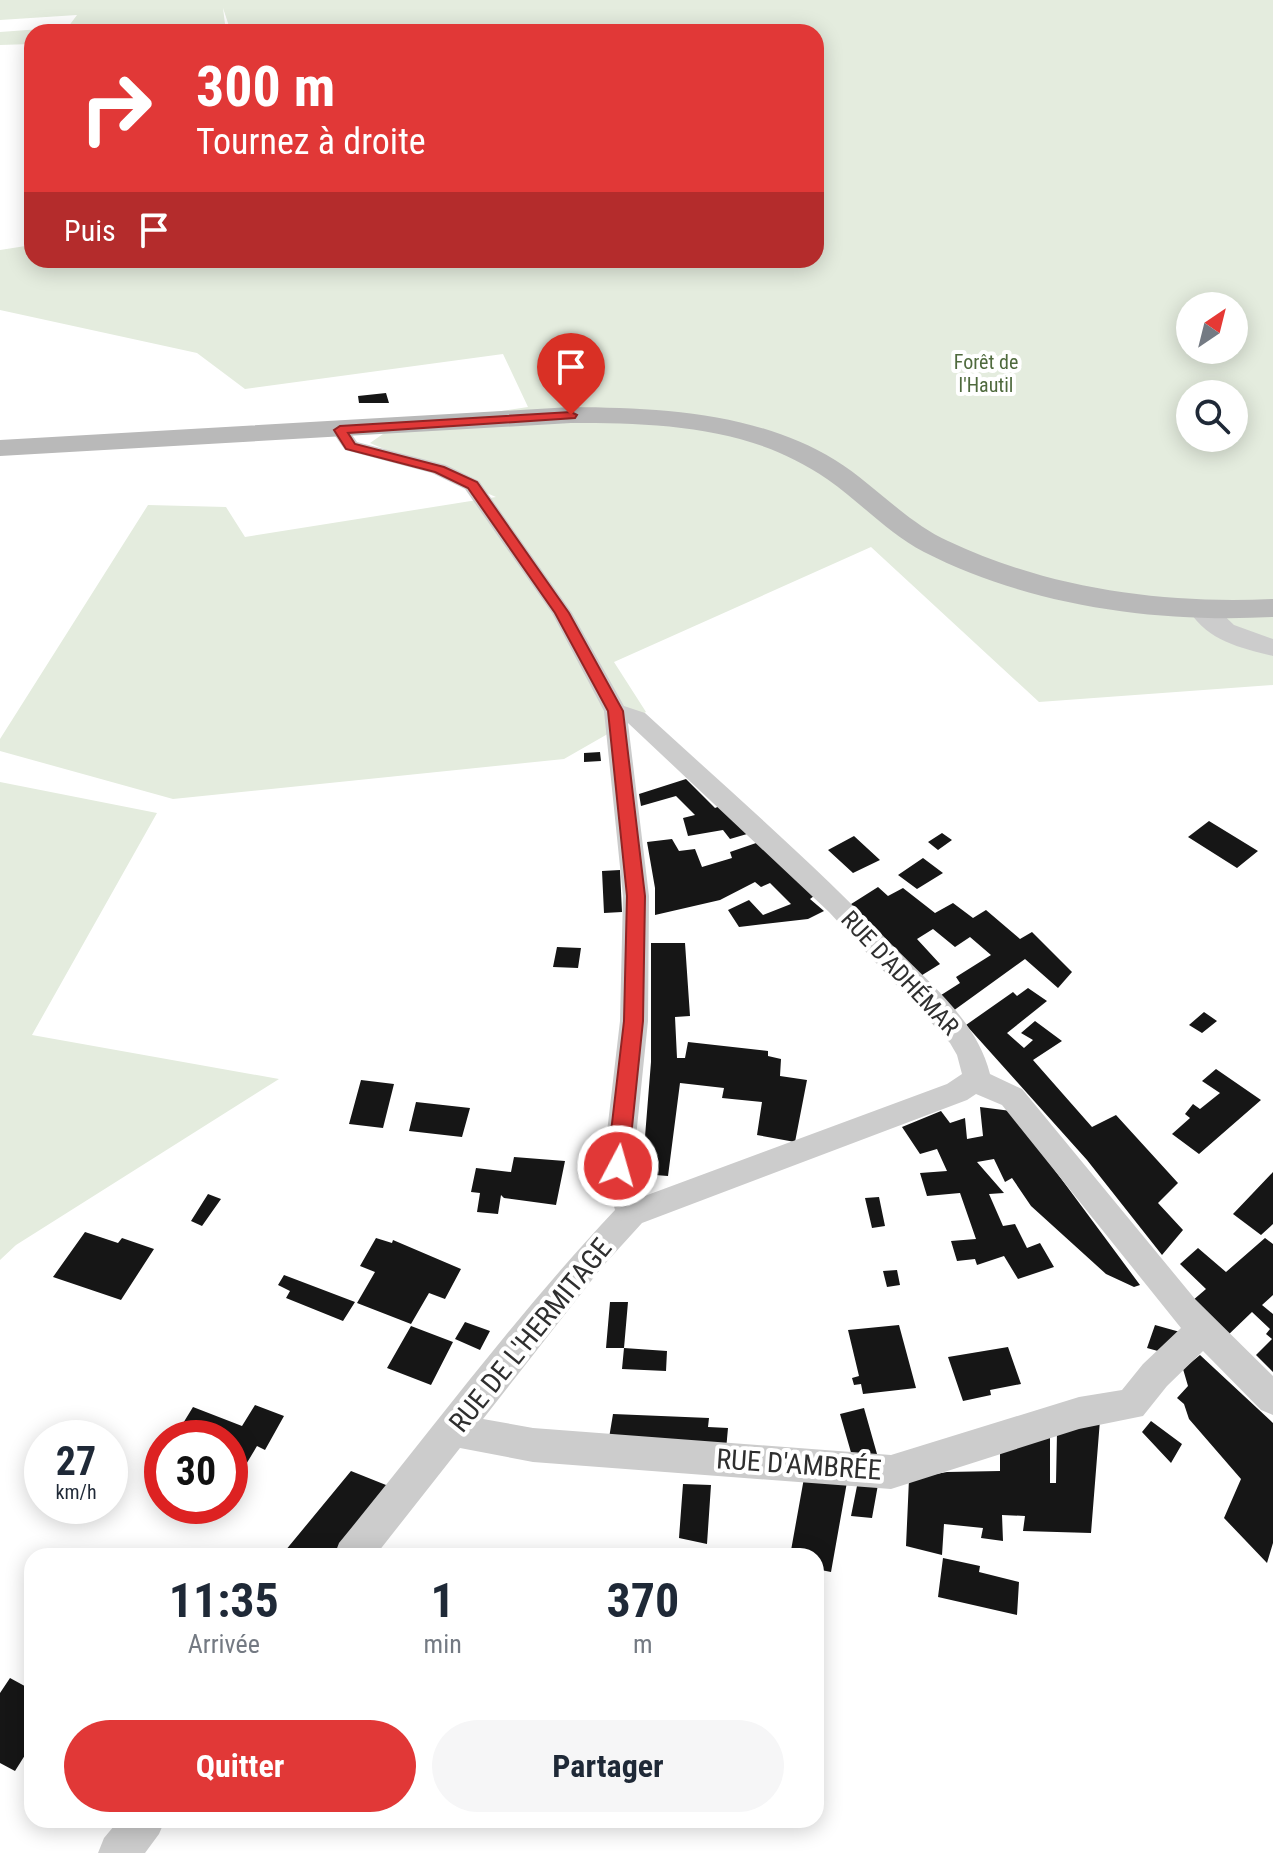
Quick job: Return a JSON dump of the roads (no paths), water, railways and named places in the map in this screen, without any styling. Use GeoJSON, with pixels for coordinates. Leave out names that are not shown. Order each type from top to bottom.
{"type":"FeatureCollection","features":[{"type":"Feature","properties":{"kind":"main road"},"geometry":{"type":"LineString","coordinates":[[0,448],[571,415],[635,415],[732,428],[801,451],[933,545],[979,564],[1086,596],[1153,607],[1203,611],[1273,608]]}},
{"type":"Feature","properties":{"kind":"street"},"geometry":{"type":"LineString","coordinates":[[340,430],[351,446],[439,469],[472,485],[562,613],[615,711],[636,896],[634,1021],[618,1166],[631,1214]]}},
{"type":"Feature","properties":{"kind":"street"},"geometry":{"type":"LineString","coordinates":[[1203,611],[1207,619],[1241,639],[1273,648]]}},
{"type":"Feature","properties":{"kind":"street","name":"RUE D'ADHÉMAR"},"geometry":{"type":"LineString","coordinates":[[615,711],[637,718],[838,905],[932,1003],[971,1053],[976,1074],[972,1082]]}},
{"type":"Feature","properties":{"kind":"street"},"geometry":{"type":"LineString","coordinates":[[972,1082],[987,1084],[1012,1097],[1202,1330],[1273,1399]]}},
{"type":"Feature","properties":{"kind":"street","name":"RUE DE L'HERMITAGE"},"geometry":{"type":"LineString","coordinates":[[358,1548],[591,1257],[631,1214],[957,1092],[972,1082]]}},
{"type":"Feature","properties":{"kind":"street","name":"RUE D'AMBRÉE"},"geometry":{"type":"LineString","coordinates":[[452,1430],[533,1445],[891,1472],[1079,1413],[1131,1405],[1155,1375],[1202,1330]]}},
{"type":"Feature","properties":{"kind":"street"},"geometry":{"type":"LineString","coordinates":[[119,1853],[139,1828]]}},
{"type":"Feature","properties":{"kind":"park label","name":"Forêt de l'Hautil"},"geometry":{"type":"Point","coordinates":[986,374]}}]}
